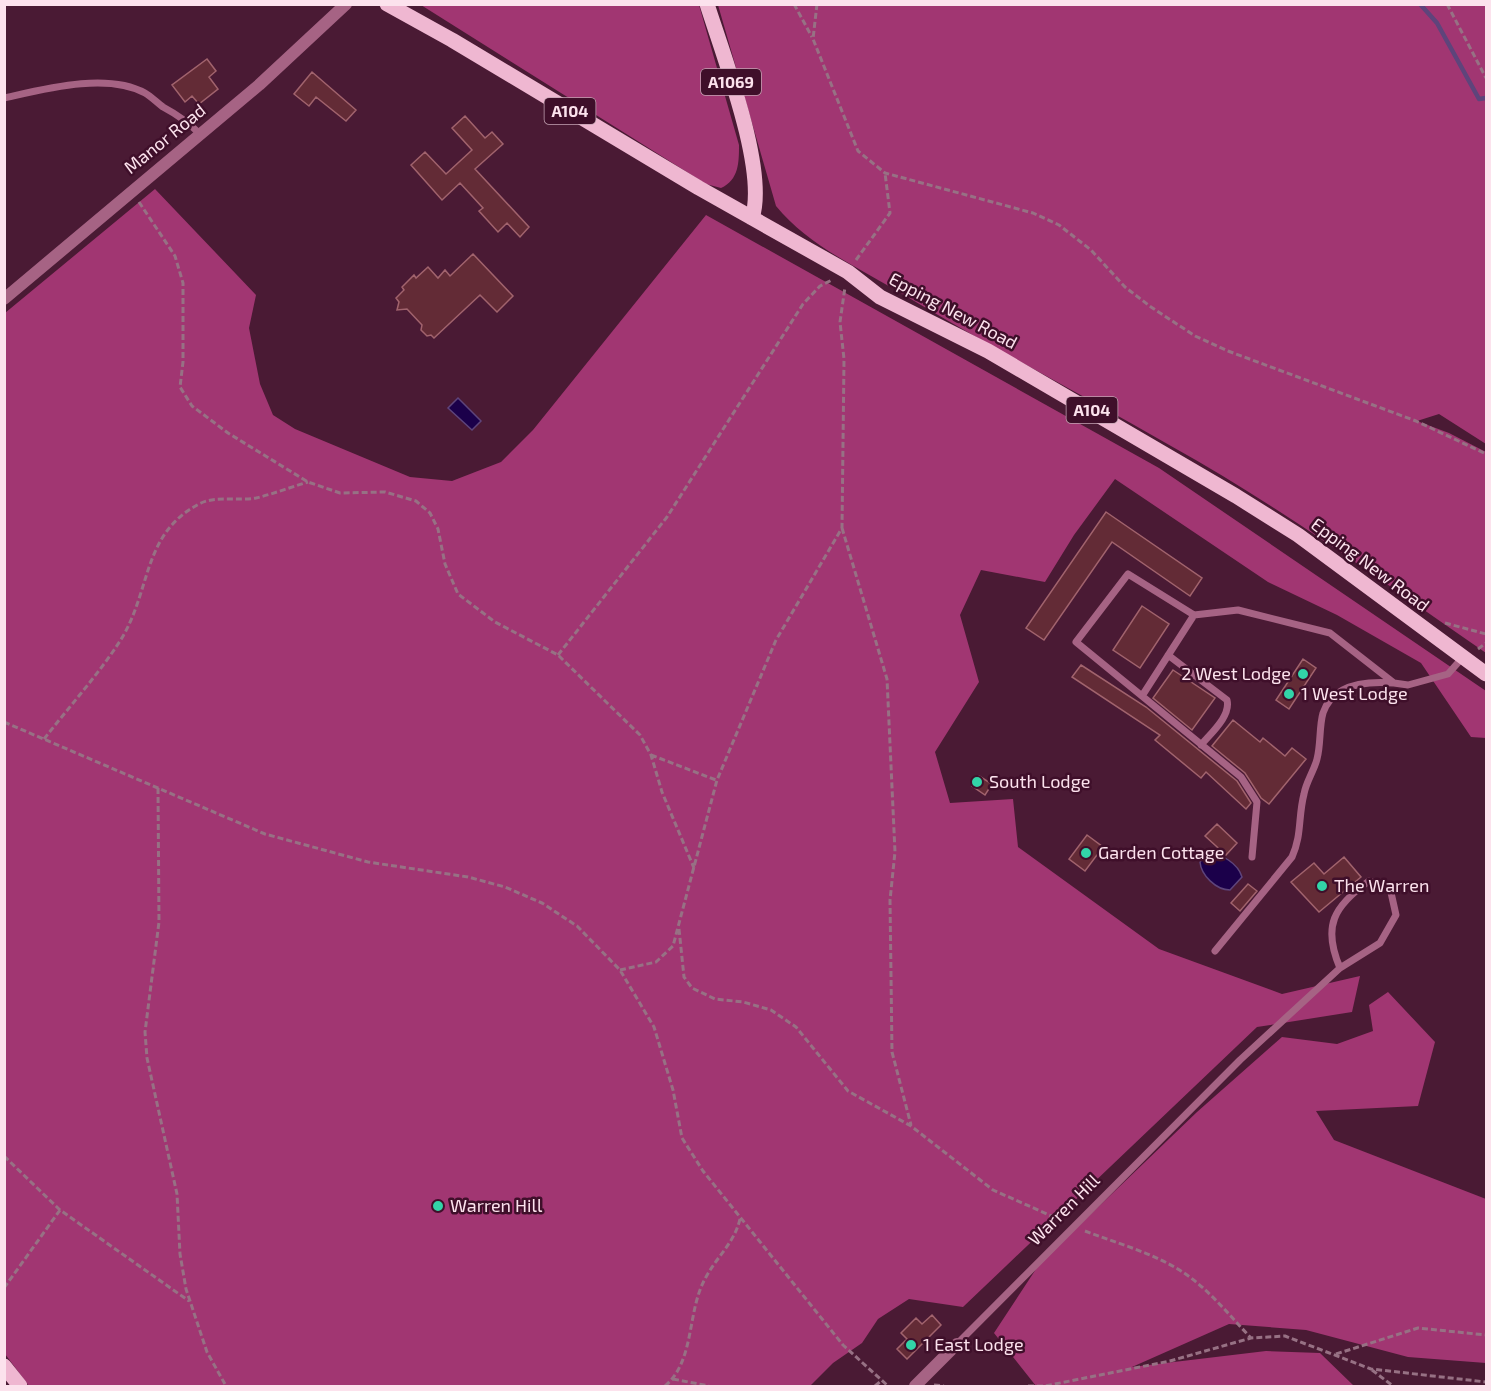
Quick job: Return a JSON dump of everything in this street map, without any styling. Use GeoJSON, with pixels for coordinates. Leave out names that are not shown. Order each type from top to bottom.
{"type":"FeatureCollection","features":[{"type":"Feature","properties":{"kind":"main road","name":"Epping New Road"},"geometry":{"type":"LineString","coordinates":[[387,4],[452,40],[752,219],[848,272],[880,297],[988,351],[1095,411],[1299,534],[1486,674]]}},
{"type":"Feature","properties":{"kind":"main road","name":"A1069"},"geometry":{"type":"LineString","coordinates":[[707,4],[744,123],[757,184],[757,205],[752,219]]}},
{"type":"Feature","properties":{"kind":"main road"},"geometry":{"type":"LineString","coordinates":[[4,1366],[20,1386]]}},
{"type":"Feature","properties":{"kind":"street","name":"Manor Road"},"geometry":{"type":"LineString","coordinates":[[4,299],[259,85],[346,4]]}},
{"type":"Feature","properties":{"kind":"street","name":"Warren Hill"},"geometry":{"type":"LineString","coordinates":[[915,1386],[957,1344]]}},
{"type":"Feature","properties":{"kind":"lane"},"geometry":{"type":"LineString","coordinates":[[4,98],[42,89],[116,83],[145,93],[161,106],[184,117],[200,134]]}},
{"type":"Feature","properties":{"kind":"lane"},"geometry":{"type":"LineString","coordinates":[[1252,857],[1257,802],[1240,777],[1076,642],[1128,574],[1194,615],[1238,610],[1330,633],[1395,683]]}},
{"type":"Feature","properties":{"kind":"lane"},"geometry":{"type":"LineString","coordinates":[[1142,696],[1194,615]]}},
{"type":"Feature","properties":{"kind":"lane"},"geometry":{"type":"LineString","coordinates":[[1168,655],[1227,700],[1228,707],[1225,715],[1201,745]]}},
{"type":"Feature","properties":{"kind":"lane"},"geometry":{"type":"LineString","coordinates":[[1215,951],[1292,857],[1299,840],[1304,793],[1317,759],[1323,712],[1332,697],[1343,690],[1371,681],[1408,685],[1448,674],[1463,657]]}},
{"type":"Feature","properties":{"kind":"lane","name":"Warren Hill"},"geometry":{"type":"LineString","coordinates":[[957,1344],[1240,1060],[1340,968],[1380,943],[1396,915],[1389,888],[1369,881],[1349,895],[1332,920],[1331,947],[1340,968]]}},
{"type":"Feature","properties":{"kind":"path"},"geometry":{"type":"LineString","coordinates":[[794,4],[813,39],[858,150],[885,173],[1033,213],[1059,225],[1091,250],[1125,286],[1151,308],[1195,336],[1228,351],[1406,417],[1486,454]]}},
{"type":"Feature","properties":{"kind":"path"},"geometry":{"type":"LineString","coordinates":[[813,39],[817,4]]}},
{"type":"Feature","properties":{"kind":"path"},"geometry":{"type":"LineString","coordinates":[[1447,4],[1486,78]]}},
{"type":"Feature","properties":{"kind":"path"},"geometry":{"type":"LineString","coordinates":[[885,173],[890,213],[848,272],[840,322],[844,359],[842,528],[887,679],[895,852],[891,900],[892,1052],[911,1126]]}},
{"type":"Feature","properties":{"kind":"path"},"geometry":{"type":"LineString","coordinates":[[131,191],[155,223],[175,256],[183,283],[183,362],[180,387],[192,406],[228,434],[308,482],[340,493],[385,492],[416,501],[430,513],[438,529],[445,564],[458,594],[495,622],[558,654],[640,735],[651,755],[662,792],[694,868]]}},
{"type":"Feature","properties":{"kind":"path"},"geometry":{"type":"LineString","coordinates":[[558,654],[667,517],[803,304],[820,286],[848,272]]}},
{"type":"Feature","properties":{"kind":"path"},"geometry":{"type":"LineString","coordinates":[[44,739],[121,640],[140,600],[152,554],[166,529],[178,517],[204,501],[256,498],[308,482]]}},
{"type":"Feature","properties":{"kind":"path"},"geometry":{"type":"LineString","coordinates":[[620,970],[656,962],[673,946],[717,780],[776,640],[842,528]]}},
{"type":"Feature","properties":{"kind":"path"},"geometry":{"type":"LineString","coordinates":[[1419,626],[1445,623],[1486,634]]}},
{"type":"Feature","properties":{"kind":"path"},"geometry":{"type":"LineString","coordinates":[[4,722],[266,834],[368,862],[468,877],[504,887],[542,903],[577,926],[620,970],[654,1027],[673,1090],[682,1138],[702,1171],[843,1345],[888,1386]]}},
{"type":"Feature","properties":{"kind":"path"},"geometry":{"type":"LineString","coordinates":[[651,755],[717,780]]}},
{"type":"Feature","properties":{"kind":"path"},"geometry":{"type":"LineString","coordinates":[[158,788],[159,922],[146,1032],[147,1059],[177,1194],[180,1254],[191,1302],[207,1352],[226,1386]]}},
{"type":"Feature","properties":{"kind":"path"},"geometry":{"type":"LineString","coordinates":[[679,924],[684,977],[692,988],[715,999],[743,1002],[771,1010],[796,1028],[848,1091],[911,1126],[993,1190],[1073,1226],[1160,1260],[1186,1274],[1207,1291],[1251,1338]]}},
{"type":"Feature","properties":{"kind":"path"},"geometry":{"type":"LineString","coordinates":[[4,1156],[60,1210],[191,1302]]}},
{"type":"Feature","properties":{"kind":"path"},"geometry":{"type":"LineString","coordinates":[[4,1288],[60,1210]]}},
{"type":"Feature","properties":{"kind":"path"},"geometry":{"type":"LineString","coordinates":[[665,1386],[673,1379],[683,1358],[704,1279],[736,1236],[740,1218]]}},
{"type":"Feature","properties":{"kind":"path"},"geometry":{"type":"LineString","coordinates":[[1335,1355],[1418,1328],[1486,1335]]}},
{"type":"Feature","properties":{"kind":"path"},"geometry":{"type":"LineString","coordinates":[[1028,1386],[1045,1386],[1170,1360],[1251,1338],[1285,1336],[1371,1369],[1486,1382]]}},
{"type":"Feature","properties":{"kind":"path"},"geometry":{"type":"LineString","coordinates":[[1371,1369],[1393,1386]]}},
{"type":"Feature","properties":{"kind":"path"},"geometry":{"type":"LineString","coordinates":[[673,1379],[709,1386]]}},
{"type":"Feature","properties":{"kind":"path"},"geometry":{"type":"LineString","coordinates":[[875,1386],[881,1381]]}},
{"type":"Feature","properties":{"kind":"shaded area"},"geometry":{"type":"Polygon","coordinates":[[[421,5],[699,5],[739,145],[735,175],[727,185],[721,188],[706,184],[421,5]]]}},
{"type":"Feature","properties":{"kind":"shaded area"},"geometry":{"type":"Polygon","coordinates":[[[718,5],[1486,5],[1486,444],[1439,414],[1417,421],[1449,433],[1486,452],[1486,653],[1331,546],[1212,469],[847,262],[802,232],[776,206],[718,5]]]}},
{"type":"Feature","properties":{"kind":"shaded area"},"geometry":{"type":"Polygon","coordinates":[[[155,189],[256,295],[249,328],[260,384],[273,415],[295,429],[410,477],[452,481],[501,462],[533,430],[706,215],[1159,468],[1486,691],[1486,738],[1471,737],[1421,663],[1337,615],[1268,582],[1115,479],[1074,535],[1045,582],[981,570],[960,615],[979,682],[935,752],[950,803],[1013,799],[1018,847],[1159,949],[1282,994],[1360,976],[1352,1012],[1257,1027],[963,1307],[909,1299],[878,1319],[862,1343],[833,1363],[810,1386],[29,1386],[5,1354],[5,313],[155,189]]]}},
{"type":"Feature","properties":{"kind":"shaded area"},"geometry":{"type":"Polygon","coordinates":[[[458,398],[481,421],[472,430],[448,408],[458,398]]]}},
{"type":"Feature","properties":{"kind":"shaded area"},"geometry":{"type":"Polygon","coordinates":[[[1208,852],[1228,860],[1240,872],[1242,877],[1230,890],[1215,885],[1203,872],[1200,862],[1208,852]]]}},
{"type":"Feature","properties":{"kind":"shaded area"},"geometry":{"type":"Polygon","coordinates":[[[1388,992],[1435,1042],[1418,1106],[1316,1111],[1334,1140],[1486,1199],[1486,1363],[1408,1357],[1306,1330],[1229,1324],[1132,1367],[1266,1351],[1320,1353],[1354,1386],[1036,1386],[994,1333],[1040,1263],[1197,1112],[1282,1037],[1337,1044],[1373,1031],[1369,1005],[1388,992]]]}},
{"type":"Feature","properties":{"kind":"building"},"geometry":{"type":"Polygon","coordinates":[[[207,59],[216,71],[209,77],[218,89],[199,104],[192,96],[185,102],[172,85],[207,59]]]}},
{"type":"Feature","properties":{"kind":"building"},"geometry":{"type":"Polygon","coordinates":[[[312,72],[356,110],[346,121],[316,97],[309,106],[294,94],[312,72]]]}},
{"type":"Feature","properties":{"kind":"building"},"geometry":{"type":"Polygon","coordinates":[[[465,116],[485,138],[492,132],[503,144],[475,169],[529,227],[520,237],[507,223],[498,232],[479,211],[483,208],[460,183],[442,200],[411,165],[425,152],[446,174],[472,150],[452,128],[465,116]]]}},
{"type":"Feature","properties":{"kind":"building"},"geometry":{"type":"Polygon","coordinates":[[[473,254],[513,296],[497,312],[480,295],[434,338],[431,335],[427,336],[421,330],[422,325],[407,309],[397,310],[399,302],[396,298],[404,290],[402,287],[414,275],[416,278],[428,267],[438,278],[445,270],[450,276],[473,254]]]}},
{"type":"Feature","properties":{"kind":"building"},"geometry":{"type":"Polygon","coordinates":[[[1106,512],[1202,578],[1190,596],[1112,542],[1044,640],[1026,628],[1106,512]]]}},
{"type":"Feature","properties":{"kind":"building"},"geometry":{"type":"Polygon","coordinates":[[[1142,606],[1169,624],[1140,668],[1113,650],[1142,606]]]}},
{"type":"Feature","properties":{"kind":"building"},"geometry":{"type":"Polygon","coordinates":[[[1303,659],[1316,668],[1289,709],[1276,700],[1303,659]]]}},
{"type":"Feature","properties":{"kind":"building"},"geometry":{"type":"Polygon","coordinates":[[[1081,665],[1146,707],[1237,781],[1251,803],[1246,809],[1206,772],[1201,778],[1155,740],[1160,735],[1072,677],[1081,665]]]}},
{"type":"Feature","properties":{"kind":"building"},"geometry":{"type":"Polygon","coordinates":[[[1173,670],[1215,698],[1192,730],[1153,698],[1173,670]]]}},
{"type":"Feature","properties":{"kind":"building"},"geometry":{"type":"Polygon","coordinates":[[[1233,720],[1260,742],[1263,738],[1285,756],[1292,748],[1306,759],[1269,804],[1261,798],[1245,773],[1212,746],[1233,720]]]}},
{"type":"Feature","properties":{"kind":"building","name":"South Lodge"},"geometry":{"type":"Polygon","coordinates":[[[979,776],[992,784],[985,795],[972,786],[979,776]]]}},
{"type":"Feature","properties":{"kind":"building"},"geometry":{"type":"Polygon","coordinates":[[[1217,824],[1237,843],[1226,855],[1205,836],[1217,824]]]}},
{"type":"Feature","properties":{"kind":"building","name":"Garden Cottage"},"geometry":{"type":"Polygon","coordinates":[[[1087,835],[1103,847],[1085,871],[1069,859],[1087,835]]]}},
{"type":"Feature","properties":{"kind":"building","name":"The Warren"},"geometry":{"type":"Polygon","coordinates":[[[1344,857],[1361,877],[1319,912],[1291,882],[1314,863],[1324,874],[1344,857]]]}},
{"type":"Feature","properties":{"kind":"building"},"geometry":{"type":"Polygon","coordinates":[[[1248,884],[1257,891],[1240,911],[1231,903],[1248,884]]]}},
{"type":"Feature","properties":{"kind":"building"},"geometry":{"type":"Polygon","coordinates":[[[932,1315],[941,1325],[907,1359],[897,1349],[907,1339],[901,1333],[916,1318],[922,1324],[932,1315]]]}},
{"type":"Feature","properties":{"kind":"waterway"},"geometry":{"type":"LineString","coordinates":[[1420,4],[1437,23],[1479,99],[1486,98]]}},
{"type":"Feature","properties":{"kind":"place","name":"2 West Lodge"},"geometry":{"type":"Point","coordinates":[1303,674]}},
{"type":"Feature","properties":{"kind":"place","name":"1 West Lodge"},"geometry":{"type":"Point","coordinates":[1289,694]}},
{"type":"Feature","properties":{"kind":"place","name":"South Lodge"},"geometry":{"type":"Point","coordinates":[977,782]}},
{"type":"Feature","properties":{"kind":"place","name":"Garden Cottage"},"geometry":{"type":"Point","coordinates":[1086,853]}},
{"type":"Feature","properties":{"kind":"place","name":"The Warren"},"geometry":{"type":"Point","coordinates":[1322,886]}},
{"type":"Feature","properties":{"kind":"place","name":"Warren Hill"},"geometry":{"type":"Point","coordinates":[438,1206]}},
{"type":"Feature","properties":{"kind":"place","name":"1 East Lodge"},"geometry":{"type":"Point","coordinates":[911,1345]}}]}
